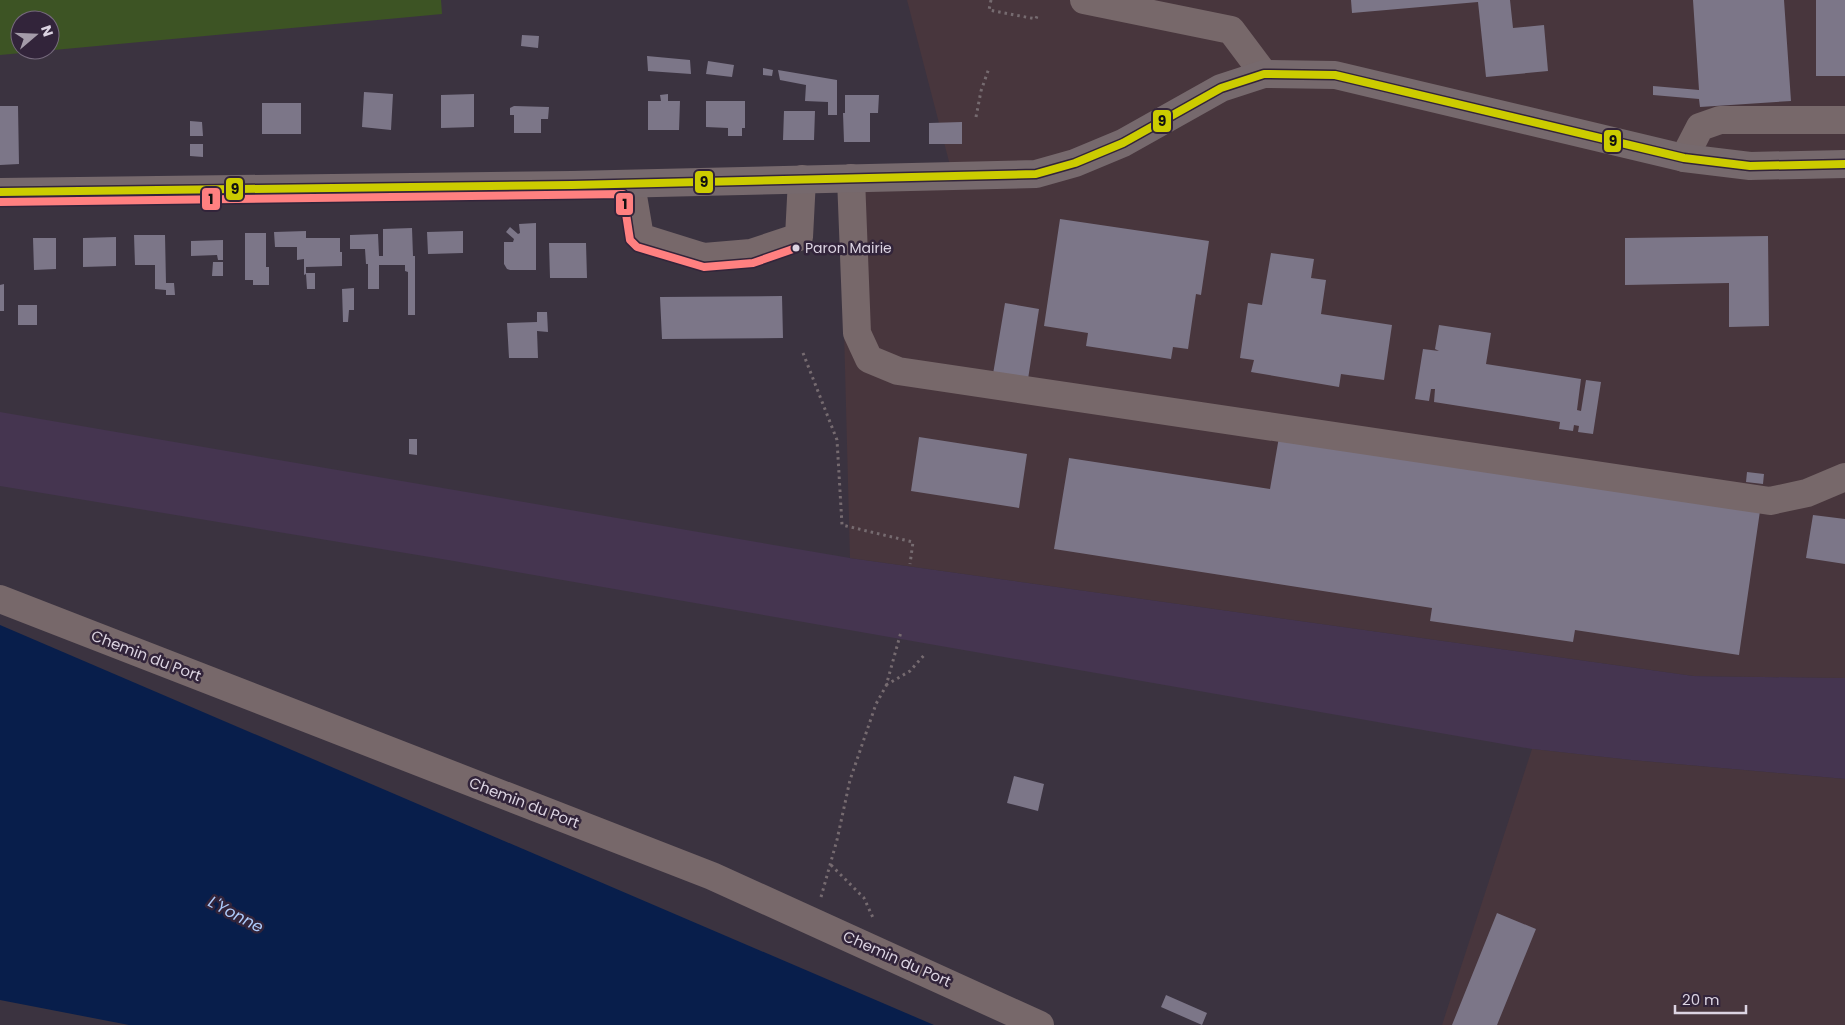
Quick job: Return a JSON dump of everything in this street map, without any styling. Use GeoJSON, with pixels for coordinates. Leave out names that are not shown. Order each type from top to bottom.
{"type":"FeatureCollection","features":[{"type":"Feature","properties":{"kind":"main road"},"geometry":{"type":"LineString","coordinates":[[0,192],[631,184],[1036,174],[1075,163],[1123,143],[1221,88],[1264,74],[1335,75],[1684,158],[1750,166],[1845,164]]}},
{"type":"Feature","properties":{"kind":"street"},"geometry":{"type":"LineString","coordinates":[[1084,0],[1231,30],[1264,74]]}},
{"type":"Feature","properties":{"kind":"street"},"geometry":{"type":"LineString","coordinates":[[1684,158],[1700,127],[1720,120],[1845,120]]}},
{"type":"Feature","properties":{"kind":"street"},"geometry":{"type":"LineString","coordinates":[[851,178],[858,333],[869,359],[898,371],[1770,501],[1807,493],[1845,477]]}},
{"type":"Feature","properties":{"kind":"street"},"geometry":{"type":"LineString","coordinates":[[631,184],[640,237],[704,257],[751,253],[799,237],[802,179]]}},
{"type":"Feature","properties":{"kind":"street","name":"Chemin du Port"},"geometry":{"type":"LineString","coordinates":[[0,599],[712,876],[1040,1025]]}},
{"type":"Feature","properties":{"kind":"path"},"geometry":{"type":"LineString","coordinates":[[992,0],[989,10],[1036,19],[1038,13]]}},
{"type":"Feature","properties":{"kind":"path"},"geometry":{"type":"LineString","coordinates":[[976,117],[981,90],[989,68]]}},
{"type":"Feature","properties":{"kind":"path"},"geometry":{"type":"LineString","coordinates":[[803,353],[837,440],[842,525],[913,542],[910,564]]}},
{"type":"Feature","properties":{"kind":"path"},"geometry":{"type":"LineString","coordinates":[[815,922],[850,780],[876,704],[886,686],[901,632]]}},
{"type":"Feature","properties":{"kind":"path"},"geometry":{"type":"LineString","coordinates":[[886,686],[910,671],[926,653]]}},
{"type":"Feature","properties":{"kind":"path"},"geometry":{"type":"LineString","coordinates":[[830,864],[864,898],[882,939],[876,950]]}},
{"type":"Feature","properties":{"kind":"shaded area"},"geometry":{"type":"Polygon","coordinates":[[[907,0],[1845,0],[1845,678],[1694,676],[850,558],[840,179],[953,177],[907,0]]]}},
{"type":"Feature","properties":{"kind":"shaded area"},"geometry":{"type":"Polygon","coordinates":[[[0,412],[850,558],[1694,676],[1845,678],[1845,779],[1631,760],[1532,749],[448,560],[0,486],[0,412]]]}},
{"type":"Feature","properties":{"kind":"shaded area"},"geometry":{"type":"Polygon","coordinates":[[[1532,749],[1631,760],[1845,779],[1845,1025],[1442,1025],[1532,749]]]}},
{"type":"Feature","properties":{"kind":"green space"},"geometry":{"type":"Polygon","coordinates":[[[0,0],[441,0],[442,14],[60,49],[60,10],[10,10],[10,54],[0,55],[0,0]]]}},
{"type":"Feature","properties":{"kind":"water","name":"L'Yonne"},"geometry":{"type":"Polygon","coordinates":[[[0,625],[934,1025],[129,1025],[0,1000],[0,625]]]}},
{"type":"Feature","properties":{"kind":"building"},"geometry":{"type":"Polygon","coordinates":[[[1351,0],[1510,0],[1513,28],[1544,25],[1548,71],[1486,77],[1478,2],[1352,13],[1351,0]]]}},
{"type":"Feature","properties":{"kind":"building"},"geometry":{"type":"Polygon","coordinates":[[[1693,0],[1784,0],[1791,101],[1700,107],[1699,99],[1653,95],[1653,86],[1699,90],[1693,0]]]}},
{"type":"Feature","properties":{"kind":"building"},"geometry":{"type":"Polygon","coordinates":[[[1816,0],[1845,0],[1845,76],[1816,76],[1816,0]]]}},
{"type":"Feature","properties":{"kind":"building"},"geometry":{"type":"Polygon","coordinates":[[[522,35],[539,36],[538,48],[521,46],[522,35]]]}},
{"type":"Feature","properties":{"kind":"building"},"geometry":{"type":"Polygon","coordinates":[[[647,56],[690,60],[691,74],[648,71],[647,56]]]}},
{"type":"Feature","properties":{"kind":"building"},"geometry":{"type":"Polygon","coordinates":[[[708,61],[734,65],[732,77],[706,74],[708,61]]]}},
{"type":"Feature","properties":{"kind":"building"},"geometry":{"type":"Polygon","coordinates":[[[763,68],[773,70],[772,76],[763,75],[763,68]]]}},
{"type":"Feature","properties":{"kind":"building"},"geometry":{"type":"Polygon","coordinates":[[[778,70],[837,80],[837,115],[828,115],[828,102],[805,101],[806,85],[780,80],[778,70]]]}},
{"type":"Feature","properties":{"kind":"building"},"geometry":{"type":"Polygon","coordinates":[[[364,92],[393,94],[391,130],[362,127],[364,92]]]}},
{"type":"Feature","properties":{"kind":"building"},"geometry":{"type":"Polygon","coordinates":[[[474,94],[474,127],[441,128],[441,95],[474,94]]]}},
{"type":"Feature","properties":{"kind":"building"},"geometry":{"type":"Polygon","coordinates":[[[668,94],[668,101],[680,101],[679,130],[648,130],[648,101],[661,101],[660,95],[668,94]]]}},
{"type":"Feature","properties":{"kind":"building"},"geometry":{"type":"Polygon","coordinates":[[[845,95],[879,95],[878,113],[870,113],[870,142],[844,142],[843,113],[845,113],[845,95]]]}},
{"type":"Feature","properties":{"kind":"building"},"geometry":{"type":"Polygon","coordinates":[[[706,101],[745,101],[745,128],[742,128],[742,136],[728,136],[728,128],[706,127],[706,101]]]}},
{"type":"Feature","properties":{"kind":"building"},"geometry":{"type":"Polygon","coordinates":[[[262,103],[301,103],[301,134],[262,134],[262,103]]]}},
{"type":"Feature","properties":{"kind":"building"},"geometry":{"type":"Polygon","coordinates":[[[0,106],[18,106],[19,164],[0,165],[0,106]]]}},
{"type":"Feature","properties":{"kind":"building"},"geometry":{"type":"Polygon","coordinates":[[[514,106],[549,107],[548,119],[541,119],[541,133],[514,133],[514,115],[510,115],[510,108],[514,106]]]}},
{"type":"Feature","properties":{"kind":"building"},"geometry":{"type":"Polygon","coordinates":[[[784,111],[815,111],[814,140],[783,140],[784,111]]]}},
{"type":"Feature","properties":{"kind":"building"},"geometry":{"type":"Polygon","coordinates":[[[190,121],[202,122],[203,136],[190,136],[190,121]]]}},
{"type":"Feature","properties":{"kind":"building"},"geometry":{"type":"Polygon","coordinates":[[[962,122],[962,144],[929,144],[929,123],[962,122]]]}},
{"type":"Feature","properties":{"kind":"building"},"geometry":{"type":"Polygon","coordinates":[[[190,144],[203,144],[203,157],[190,156],[190,144]]]}},
{"type":"Feature","properties":{"kind":"building"},"geometry":{"type":"Polygon","coordinates":[[[1060,219],[1209,241],[1201,295],[1196,294],[1188,349],[1173,347],[1171,359],[1086,346],[1088,333],[1044,326],[1060,219]]]}},
{"type":"Feature","properties":{"kind":"building"},"geometry":{"type":"Polygon","coordinates":[[[536,223],[536,270],[507,269],[504,264],[504,242],[513,242],[514,239],[506,232],[510,227],[518,234],[520,233],[519,224],[536,223]]]}},
{"type":"Feature","properties":{"kind":"building"},"geometry":{"type":"Polygon","coordinates":[[[412,228],[413,256],[415,256],[415,315],[408,315],[408,272],[405,271],[405,265],[379,265],[379,289],[368,289],[368,264],[366,264],[365,249],[350,249],[350,235],[378,234],[379,256],[383,256],[383,229],[412,228]]]}},
{"type":"Feature","properties":{"kind":"building"},"geometry":{"type":"Polygon","coordinates":[[[306,231],[306,238],[340,238],[342,266],[306,267],[306,273],[315,273],[315,289],[307,289],[306,274],[304,275],[304,259],[297,260],[297,247],[275,247],[274,232],[306,231]]]}},
{"type":"Feature","properties":{"kind":"building"},"geometry":{"type":"Polygon","coordinates":[[[463,231],[463,253],[428,254],[427,232],[463,231]]]}},
{"type":"Feature","properties":{"kind":"building"},"geometry":{"type":"Polygon","coordinates":[[[245,233],[266,233],[266,267],[269,267],[269,285],[253,285],[253,280],[245,280],[245,233]]]}},
{"type":"Feature","properties":{"kind":"building"},"geometry":{"type":"Polygon","coordinates":[[[134,235],[165,235],[166,283],[174,283],[175,295],[166,295],[166,290],[155,289],[155,265],[135,265],[134,235]]]}},
{"type":"Feature","properties":{"kind":"building"},"geometry":{"type":"Polygon","coordinates":[[[1768,236],[1769,326],[1729,327],[1729,283],[1625,285],[1625,238],[1768,236]]]}},
{"type":"Feature","properties":{"kind":"building"},"geometry":{"type":"Polygon","coordinates":[[[116,237],[116,266],[83,267],[83,238],[116,237]]]}},
{"type":"Feature","properties":{"kind":"building"},"geometry":{"type":"Polygon","coordinates":[[[33,238],[56,238],[56,269],[34,270],[33,238]]]}},
{"type":"Feature","properties":{"kind":"building"},"geometry":{"type":"Polygon","coordinates":[[[223,240],[223,260],[218,260],[217,255],[191,256],[191,241],[223,240]]]}},
{"type":"Feature","properties":{"kind":"building"},"geometry":{"type":"Polygon","coordinates":[[[549,243],[586,243],[587,278],[550,278],[549,243]]]}},
{"type":"Feature","properties":{"kind":"building"},"geometry":{"type":"Polygon","coordinates":[[[1271,253],[1314,259],[1311,278],[1326,280],[1321,314],[1392,325],[1384,380],[1341,374],[1339,387],[1251,372],[1254,360],[1240,358],[1248,303],[1262,305],[1271,253]]]}},
{"type":"Feature","properties":{"kind":"building"},"geometry":{"type":"Polygon","coordinates":[[[213,262],[223,262],[223,276],[212,276],[213,262]]]}},
{"type":"Feature","properties":{"kind":"building"},"geometry":{"type":"Polygon","coordinates":[[[4,284],[4,311],[0,311],[0,285],[4,284]]]}},
{"type":"Feature","properties":{"kind":"building"},"geometry":{"type":"Polygon","coordinates":[[[354,288],[354,310],[349,310],[348,322],[343,322],[342,289],[354,288]]]}},
{"type":"Feature","properties":{"kind":"building"},"geometry":{"type":"Polygon","coordinates":[[[782,296],[783,338],[662,339],[660,297],[782,296]]]}},
{"type":"Feature","properties":{"kind":"building"},"geometry":{"type":"Polygon","coordinates":[[[1005,303],[1039,309],[1028,379],[993,374],[1005,303]]]}},
{"type":"Feature","properties":{"kind":"building"},"geometry":{"type":"Polygon","coordinates":[[[18,305],[37,305],[37,325],[18,325],[18,305]]]}},
{"type":"Feature","properties":{"kind":"building"},"geometry":{"type":"Polygon","coordinates":[[[537,312],[547,312],[548,332],[537,331],[538,358],[509,358],[507,323],[537,322],[537,312]]]}},
{"type":"Feature","properties":{"kind":"building"},"geometry":{"type":"Polygon","coordinates":[[[1439,325],[1491,333],[1486,364],[1581,379],[1577,410],[1581,411],[1586,380],[1601,382],[1593,434],[1578,432],[1579,426],[1574,425],[1573,431],[1559,429],[1560,422],[1434,402],[1435,389],[1431,389],[1429,401],[1415,399],[1423,349],[1439,351],[1435,349],[1439,325]]]}},
{"type":"Feature","properties":{"kind":"building"},"geometry":{"type":"Polygon","coordinates":[[[919,437],[1027,454],[1019,508],[911,491],[919,437]]]}},
{"type":"Feature","properties":{"kind":"building"},"geometry":{"type":"Polygon","coordinates":[[[1279,437],[1760,511],[1739,655],[1575,630],[1573,642],[1430,621],[1432,608],[1054,549],[1069,458],[1270,489],[1279,437]]]}},
{"type":"Feature","properties":{"kind":"building"},"geometry":{"type":"Polygon","coordinates":[[[409,439],[417,439],[417,455],[409,454],[409,439]]]}},
{"type":"Feature","properties":{"kind":"building"},"geometry":{"type":"Polygon","coordinates":[[[1747,472],[1764,474],[1763,484],[1746,482],[1747,472]]]}},
{"type":"Feature","properties":{"kind":"building"},"geometry":{"type":"Polygon","coordinates":[[[1813,515],[1845,519],[1845,564],[1806,558],[1813,515]]]}},
{"type":"Feature","properties":{"kind":"building"},"geometry":{"type":"Polygon","coordinates":[[[1014,776],[1044,784],[1038,811],[1007,803],[1014,776]]]}},
{"type":"Feature","properties":{"kind":"building"},"geometry":{"type":"Polygon","coordinates":[[[1497,913],[1536,929],[1497,1025],[1452,1025],[1497,913]]]}},
{"type":"Feature","properties":{"kind":"building"},"geometry":{"type":"Polygon","coordinates":[[[1166,995],[1207,1013],[1202,1025],[1161,1007],[1166,995]]]}},
{"type":"Feature","properties":{"kind":"transit line","name":"9"},"geometry":{"type":"LineString","coordinates":[[0,192],[572,185],[1036,174],[1075,163],[1123,143],[1221,88],[1264,74],[1335,75],[1684,158],[1750,166],[1845,164]]}},
{"type":"Feature","properties":{"kind":"transit line","name":"1"},"geometry":{"type":"LineString","coordinates":[[0,202],[623,194],[630,240],[637,247],[704,267],[753,263],[796,248]]}},
{"type":"Feature","properties":{"kind":"place","name":"Paron Mairie"},"geometry":{"type":"Point","coordinates":[796,248]}}]}
